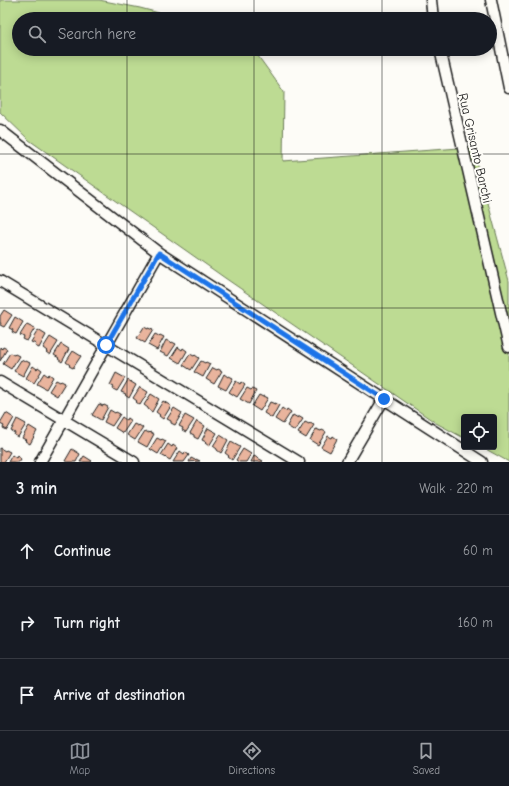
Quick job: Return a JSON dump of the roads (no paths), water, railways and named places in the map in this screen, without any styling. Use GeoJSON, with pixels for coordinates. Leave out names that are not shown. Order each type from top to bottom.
{"type":"FeatureCollection","features":[{"type":"Feature","properties":{"kind":"street"},"geometry":{"type":"LineString","coordinates":[[431,0],[432,12]]}},
{"type":"Feature","properties":{"kind":"street"},"geometry":{"type":"LineString","coordinates":[[491,0],[493,12]]}},
{"type":"Feature","properties":{"kind":"street"},"geometry":{"type":"LineString","coordinates":[[497,29],[509,88]]}},
{"type":"Feature","properties":{"kind":"street","name":"Rua Grisanto Barchi"},"geometry":{"type":"LineString","coordinates":[[442,56],[509,347]]}},
{"type":"Feature","properties":{"kind":"street"},"geometry":{"type":"LineString","coordinates":[[0,130],[159,253],[482,462]]}},
{"type":"Feature","properties":{"kind":"street"},"geometry":{"type":"LineString","coordinates":[[40,462],[159,253]]}},
{"type":"Feature","properties":{"kind":"street"},"geometry":{"type":"LineString","coordinates":[[0,280],[299,462]]}},
{"type":"Feature","properties":{"kind":"street"},"geometry":{"type":"LineString","coordinates":[[0,382],[134,462]]}},
{"type":"Feature","properties":{"kind":"street"},"geometry":{"type":"LineString","coordinates":[[347,462],[384,399]]}}]}
